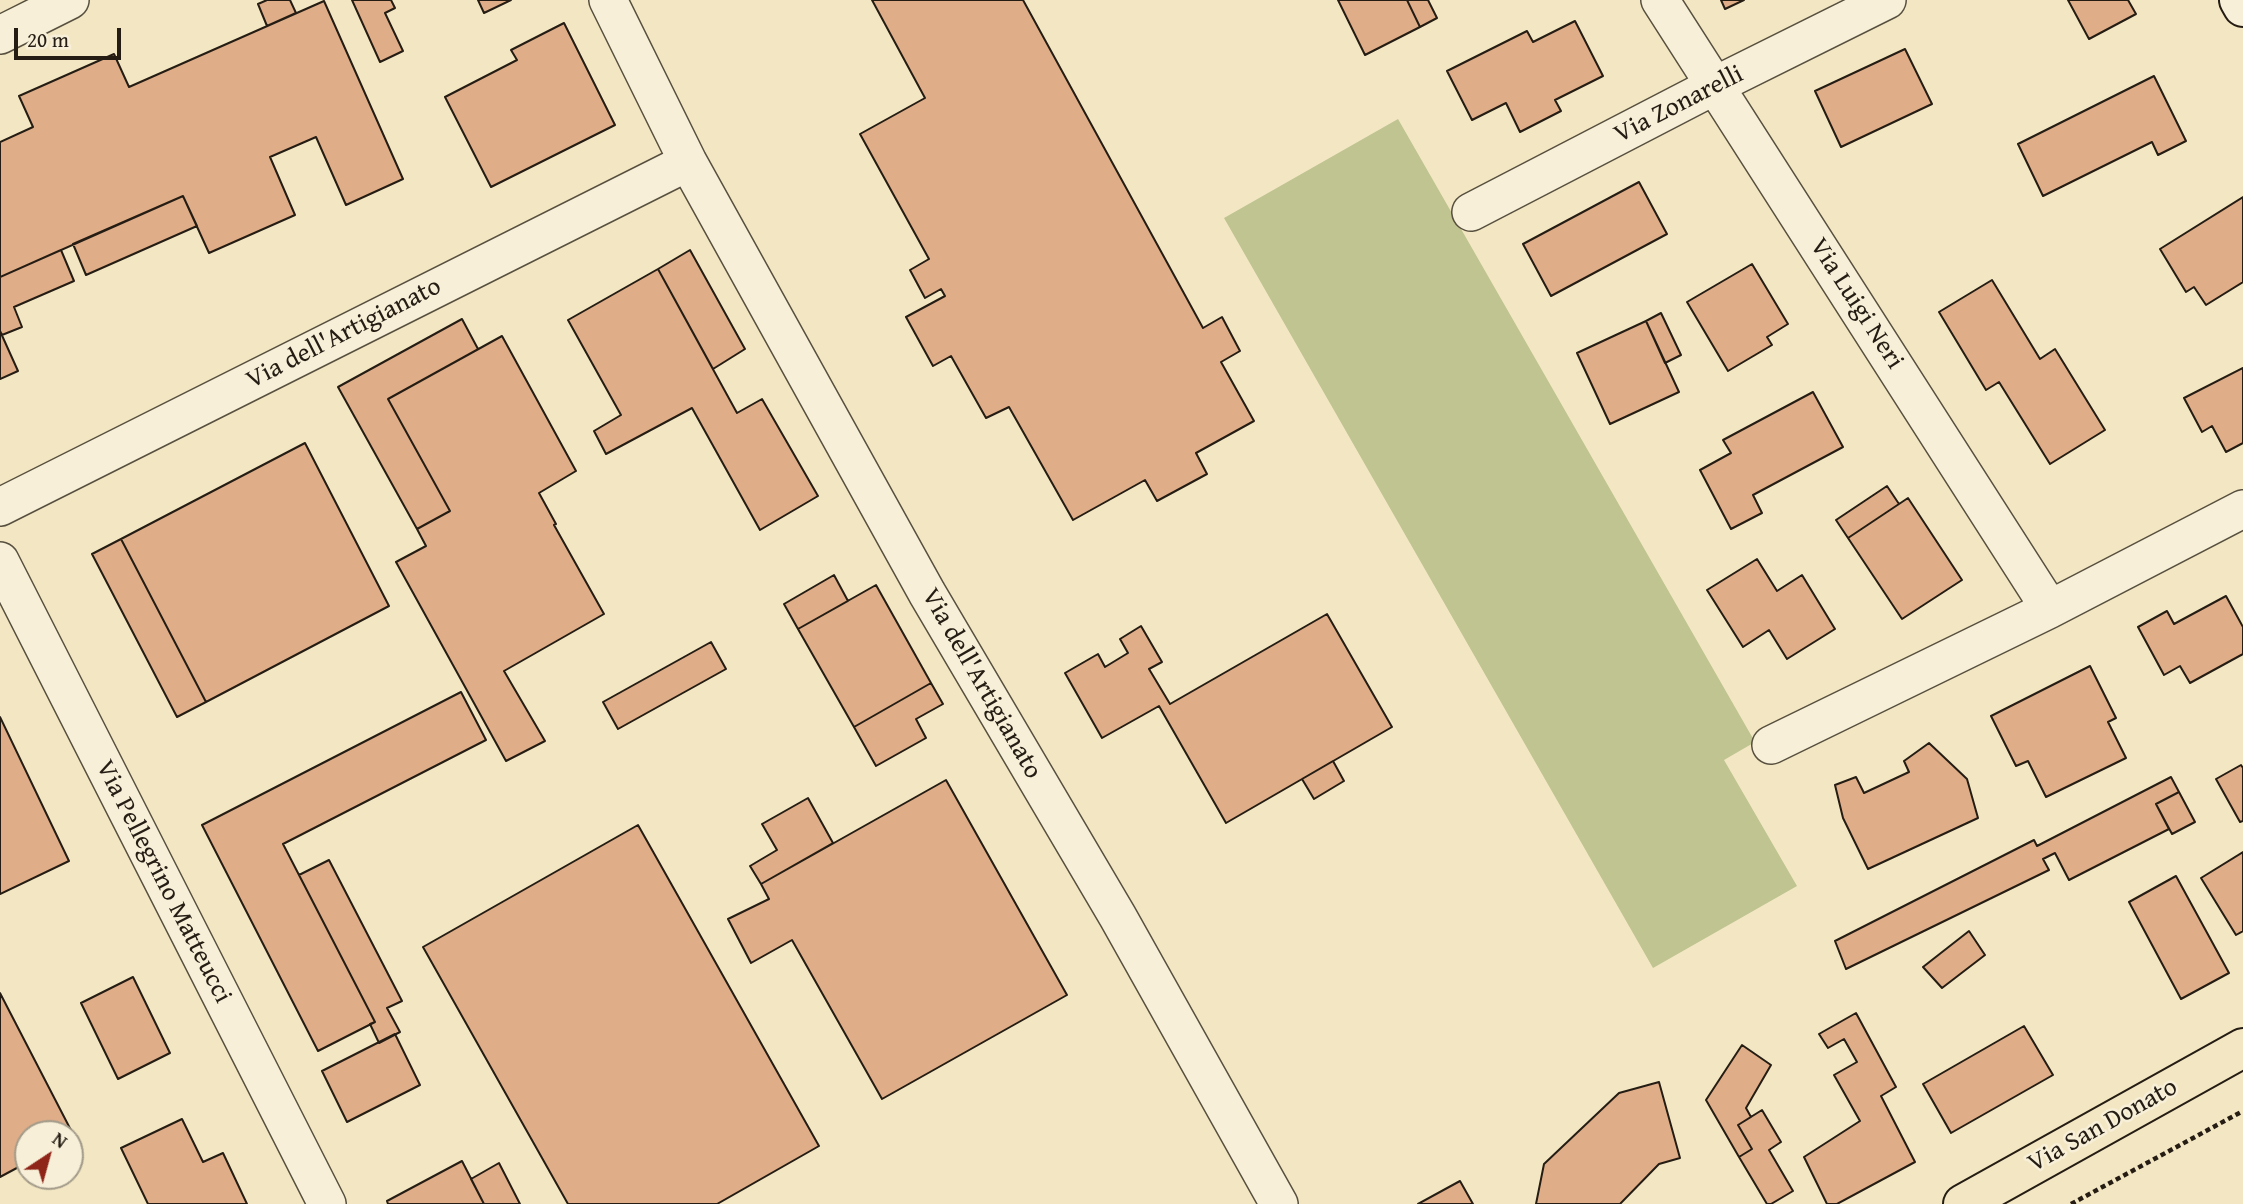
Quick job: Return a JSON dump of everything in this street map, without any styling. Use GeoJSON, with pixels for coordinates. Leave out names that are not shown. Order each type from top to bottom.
{"type":"FeatureCollection","features":[{"type":"Feature","properties":{"kind":"main road"},"geometry":{"type":"LineString","coordinates":[[2239,0],[2243,7]]}},
{"type":"Feature","properties":{"kind":"main road","name":"Via San Donato"},"geometry":{"type":"LineString","coordinates":[[1963,1204],[2243,1048]]}},
{"type":"Feature","properties":{"kind":"street"},"geometry":{"type":"LineString","coordinates":[[0,35],[70,0]]}},
{"type":"Feature","properties":{"kind":"street","name":"Via dell'Artigianato"},"geometry":{"type":"LineString","coordinates":[[608,0],[688,162],[927,593],[1118,917],[1279,1204]]}},
{"type":"Feature","properties":{"kind":"street","name":"Via Luigi Neri"},"geometry":{"type":"LineString","coordinates":[[1660,0],[2050,609]]}},
{"type":"Feature","properties":{"kind":"street","name":"Via Zonarelli"},"geometry":{"type":"LineString","coordinates":[[1471,212],[1887,0]]}},
{"type":"Feature","properties":{"kind":"street","name":"Via dell'Artigianato"},"geometry":{"type":"LineString","coordinates":[[0,506],[688,162]]}},
{"type":"Feature","properties":{"kind":"street"},"geometry":{"type":"LineString","coordinates":[[1771,745],[2050,609],[2243,509]]}},
{"type":"Feature","properties":{"kind":"street","name":"Via Pellegrino Matteucci"},"geometry":{"type":"LineString","coordinates":[[0,561],[327,1204]]}},
{"type":"Feature","properties":{"kind":"path"},"geometry":{"type":"LineString","coordinates":[[2074,1203],[2243,1111]]}},
{"type":"Feature","properties":{"kind":"green space"},"geometry":{"type":"Polygon","coordinates":[[[1398,119],[1755,742],[1724,760],[1797,886],[1653,968],[1224,218],[1398,119]]]}},
{"type":"Feature","properties":{"kind":"building"},"geometry":{"type":"Polygon","coordinates":[[[267,0],[290,0],[296,13],[267,26],[258,4],[267,0]]]}},
{"type":"Feature","properties":{"kind":"building"},"geometry":{"type":"Polygon","coordinates":[[[352,0],[391,0],[395,8],[385,13],[403,51],[380,62],[352,0]]]}},
{"type":"Feature","properties":{"kind":"building"},"geometry":{"type":"Polygon","coordinates":[[[478,0],[511,0],[484,13],[478,0]]]}},
{"type":"Feature","properties":{"kind":"building"},"geometry":{"type":"Polygon","coordinates":[[[872,0],[1023,0],[1203,328],[1222,317],[1240,351],[1221,362],[1254,421],[1196,453],[1207,474],[1157,501],[1145,480],[1073,520],[1009,407],[986,418],[951,356],[933,366],[906,317],[945,296],[941,289],[925,298],[910,270],[929,259],[860,134],[925,98],[872,0]]]}},
{"type":"Feature","properties":{"kind":"building"},"geometry":{"type":"Polygon","coordinates":[[[1338,0],[1407,0],[1420,27],[1365,55],[1338,0]]]}},
{"type":"Feature","properties":{"kind":"building"},"geometry":{"type":"Polygon","coordinates":[[[1407,0],[1428,0],[1437,18],[1420,27],[1407,0]]]}},
{"type":"Feature","properties":{"kind":"building"},"geometry":{"type":"Polygon","coordinates":[[[1721,0],[1744,0],[1725,9],[1721,0]]]}},
{"type":"Feature","properties":{"kind":"building"},"geometry":{"type":"Polygon","coordinates":[[[2068,0],[2128,0],[2136,14],[2089,39],[2068,0]]]}},
{"type":"Feature","properties":{"kind":"building"},"geometry":{"type":"Polygon","coordinates":[[[324,1],[403,179],[346,205],[316,137],[270,157],[295,215],[209,253],[183,196],[0,277],[0,142],[33,127],[19,96],[114,54],[129,87],[324,1]]]}},
{"type":"Feature","properties":{"kind":"building"},"geometry":{"type":"Polygon","coordinates":[[[1575,21],[1603,76],[1555,100],[1561,111],[1520,132],[1506,103],[1472,120],[1447,71],[1527,31],[1533,42],[1575,21]]]}},
{"type":"Feature","properties":{"kind":"building"},"geometry":{"type":"Polygon","coordinates":[[[564,23],[615,125],[491,187],[445,97],[517,60],[511,50],[564,23]]]}},
{"type":"Feature","properties":{"kind":"building"},"geometry":{"type":"Polygon","coordinates":[[[1905,49],[1932,104],[1841,147],[1815,91],[1905,49]]]}},
{"type":"Feature","properties":{"kind":"building"},"geometry":{"type":"Polygon","coordinates":[[[2154,76],[2186,141],[2158,155],[2152,142],[2043,196],[2018,144],[2154,76]]]}},
{"type":"Feature","properties":{"kind":"building"},"geometry":{"type":"Polygon","coordinates":[[[1639,182],[1667,234],[1551,296],[1523,244],[1639,182]]]}},
{"type":"Feature","properties":{"kind":"building"},"geometry":{"type":"Polygon","coordinates":[[[183,196],[197,226],[86,275],[73,244],[183,196]]]}},
{"type":"Feature","properties":{"kind":"building"},"geometry":{"type":"Polygon","coordinates":[[[2243,197],[2243,282],[2206,305],[2194,287],[2186,292],[2160,249],[2243,197]]]}},
{"type":"Feature","properties":{"kind":"building"},"geometry":{"type":"Polygon","coordinates":[[[61,250],[74,281],[14,307],[22,327],[2,335],[0,277],[61,250]]]}},
{"type":"Feature","properties":{"kind":"building"},"geometry":{"type":"Polygon","coordinates":[[[690,250],[745,349],[713,369],[658,269],[690,250]]]}},
{"type":"Feature","properties":{"kind":"building"},"geometry":{"type":"Polygon","coordinates":[[[1752,264],[1788,324],[1767,337],[1772,345],[1728,371],[1687,302],[1752,264]]]}},
{"type":"Feature","properties":{"kind":"building"},"geometry":{"type":"Polygon","coordinates":[[[658,269],[737,413],[762,399],[818,496],[760,530],[692,408],[606,454],[594,431],[621,415],[568,320],[658,269]]]}},
{"type":"Feature","properties":{"kind":"building"},"geometry":{"type":"Polygon","coordinates":[[[1992,280],[2040,359],[2055,349],[2105,430],[2050,464],[1999,382],[1986,390],[1939,312],[1992,280]]]}},
{"type":"Feature","properties":{"kind":"building"},"geometry":{"type":"Polygon","coordinates":[[[1661,313],[1681,355],[1665,363],[1646,321],[1661,313]]]}},
{"type":"Feature","properties":{"kind":"building"},"geometry":{"type":"Polygon","coordinates":[[[462,319],[478,349],[388,399],[450,511],[417,529],[338,387],[462,319]]]}},
{"type":"Feature","properties":{"kind":"building"},"geometry":{"type":"Polygon","coordinates":[[[1646,321],[1679,392],[1610,424],[1577,353],[1646,321]]]}},
{"type":"Feature","properties":{"kind":"building"},"geometry":{"type":"Polygon","coordinates":[[[0,331],[18,371],[0,379],[0,331]]]}},
{"type":"Feature","properties":{"kind":"building"},"geometry":{"type":"Polygon","coordinates":[[[502,336],[576,471],[539,493],[604,614],[504,671],[545,741],[506,761],[396,562],[426,546],[417,529],[450,511],[388,399],[502,336]]]}},
{"type":"Feature","properties":{"kind":"building"},"geometry":{"type":"Polygon","coordinates":[[[2243,368],[2243,443],[2226,452],[2212,426],[2202,432],[2184,398],[2243,368]]]}},
{"type":"Feature","properties":{"kind":"building"},"geometry":{"type":"Polygon","coordinates":[[[1813,392],[1843,447],[1753,495],[1762,513],[1731,529],[1700,470],[1731,453],[1723,440],[1813,392]]]}},
{"type":"Feature","properties":{"kind":"building"},"geometry":{"type":"Polygon","coordinates":[[[305,443],[389,606],[206,702],[121,539],[305,443]]]}},
{"type":"Feature","properties":{"kind":"building"},"geometry":{"type":"Polygon","coordinates":[[[1887,486],[1899,504],[1848,538],[1836,520],[1887,486]]]}},
{"type":"Feature","properties":{"kind":"building"},"geometry":{"type":"Polygon","coordinates":[[[1908,498],[1962,580],[1902,619],[1848,538],[1908,498]]]}},
{"type":"Feature","properties":{"kind":"building"},"geometry":{"type":"Polygon","coordinates":[[[121,539],[206,702],[177,717],[92,554],[121,539]]]}},
{"type":"Feature","properties":{"kind":"building"},"geometry":{"type":"Polygon","coordinates":[[[1757,559],[1777,591],[1802,575],[1835,629],[1787,659],[1769,630],[1743,647],[1707,590],[1757,559]]]}},
{"type":"Feature","properties":{"kind":"building"},"geometry":{"type":"Polygon","coordinates":[[[834,575],[848,601],[798,629],[784,604],[834,575]]]}},
{"type":"Feature","properties":{"kind":"building"},"geometry":{"type":"Polygon","coordinates":[[[876,585],[931,683],[854,727],[798,629],[876,585]]]}},
{"type":"Feature","properties":{"kind":"building"},"geometry":{"type":"Polygon","coordinates":[[[2226,596],[2243,627],[2243,654],[2190,683],[2180,666],[2164,675],[2138,627],[2167,611],[2174,624],[2226,596]]]}},
{"type":"Feature","properties":{"kind":"building"},"geometry":{"type":"Polygon","coordinates":[[[1327,614],[1392,727],[1226,823],[1159,706],[1102,738],[1065,673],[1098,654],[1105,667],[1128,653],[1120,639],[1141,626],[1162,662],[1149,669],[1170,704],[1327,614]]]}},
{"type":"Feature","properties":{"kind":"building"},"geometry":{"type":"Polygon","coordinates":[[[711,642],[726,669],[618,729],[603,702],[711,642]]]}},
{"type":"Feature","properties":{"kind":"building"},"geometry":{"type":"Polygon","coordinates":[[[2090,666],[2116,718],[2108,722],[2126,758],[2046,797],[2028,761],[2016,766],[1991,716],[2090,666]]]}},
{"type":"Feature","properties":{"kind":"building"},"geometry":{"type":"Polygon","coordinates":[[[931,683],[943,704],[916,719],[926,738],[876,766],[854,727],[931,683]]]}},
{"type":"Feature","properties":{"kind":"building"},"geometry":{"type":"Polygon","coordinates":[[[461,692],[486,740],[283,844],[375,1022],[318,1051],[202,825],[461,692]]]}},
{"type":"Feature","properties":{"kind":"building"},"geometry":{"type":"Polygon","coordinates":[[[0,717],[69,861],[0,894],[0,717]]]}},
{"type":"Feature","properties":{"kind":"building"},"geometry":{"type":"Polygon","coordinates":[[[1929,743],[1967,779],[1978,818],[1868,869],[1843,818],[1835,785],[1856,777],[1864,793],[1909,772],[1904,761],[1929,743]]]}},
{"type":"Feature","properties":{"kind":"building"},"geometry":{"type":"Polygon","coordinates":[[[1333,761],[1344,781],[1314,799],[1302,779],[1333,761]]]}},
{"type":"Feature","properties":{"kind":"building"},"geometry":{"type":"Polygon","coordinates":[[[2241,765],[2243,821],[2240,822],[2216,779],[2241,765]]]}},
{"type":"Feature","properties":{"kind":"building"},"geometry":{"type":"Polygon","coordinates":[[[2171,777],[2179,792],[2156,804],[2169,829],[2069,880],[2055,853],[2043,859],[2049,870],[1846,969],[1835,941],[2034,840],[2037,846],[2171,777]]]}},
{"type":"Feature","properties":{"kind":"building"},"geometry":{"type":"Polygon","coordinates":[[[946,780],[1067,995],[882,1099],[792,940],[751,963],[728,919],[769,899],[761,884],[946,780]]]}},
{"type":"Feature","properties":{"kind":"building"},"geometry":{"type":"Polygon","coordinates":[[[2179,792],[2195,822],[2172,834],[2156,804],[2179,792]]]}},
{"type":"Feature","properties":{"kind":"building"},"geometry":{"type":"Polygon","coordinates":[[[808,798],[833,843],[761,884],[750,866],[777,850],[762,824],[808,798]]]}},
{"type":"Feature","properties":{"kind":"building"},"geometry":{"type":"Polygon","coordinates":[[[638,825],[819,1146],[717,1204],[568,1204],[423,947],[638,825]]]}},
{"type":"Feature","properties":{"kind":"building"},"geometry":{"type":"Polygon","coordinates":[[[2243,852],[2243,931],[2236,935],[2201,878],[2243,852]]]}},
{"type":"Feature","properties":{"kind":"building"},"geometry":{"type":"Polygon","coordinates":[[[329,860],[402,1001],[387,1008],[400,1032],[379,1043],[370,1024],[375,1022],[299,875],[329,860]]]}},
{"type":"Feature","properties":{"kind":"building"},"geometry":{"type":"Polygon","coordinates":[[[2176,876],[2229,973],[2181,999],[2129,902],[2176,876]]]}},
{"type":"Feature","properties":{"kind":"building"},"geometry":{"type":"Polygon","coordinates":[[[1969,931],[1985,955],[1942,988],[1923,967],[1969,931]]]}},
{"type":"Feature","properties":{"kind":"building"},"geometry":{"type":"Polygon","coordinates":[[[133,977],[170,1053],[118,1079],[81,1003],[133,977]]]}},
{"type":"Feature","properties":{"kind":"building"},"geometry":{"type":"Polygon","coordinates":[[[0,993],[66,1120],[14,1120],[14,1170],[0,1177],[0,993]]]}},
{"type":"Feature","properties":{"kind":"building"},"geometry":{"type":"Polygon","coordinates":[[[1856,1013],[1896,1087],[1881,1096],[1915,1162],[1837,1204],[1827,1204],[1804,1157],[1860,1121],[1834,1075],[1857,1062],[1844,1039],[1828,1048],[1819,1034],[1856,1013]]]}},
{"type":"Feature","properties":{"kind":"building"},"geometry":{"type":"Polygon","coordinates":[[[2024,1026],[2053,1075],[1951,1133],[1923,1084],[2024,1026]]]}},
{"type":"Feature","properties":{"kind":"building"},"geometry":{"type":"Polygon","coordinates":[[[395,1034],[420,1085],[347,1122],[322,1071],[395,1034]]]}},
{"type":"Feature","properties":{"kind":"building"},"geometry":{"type":"Polygon","coordinates":[[[1742,1045],[1771,1065],[1746,1108],[1751,1117],[1738,1125],[1752,1149],[1739,1157],[1706,1100],[1742,1045]]]}},
{"type":"Feature","properties":{"kind":"building"},"geometry":{"type":"Polygon","coordinates":[[[1659,1082],[1680,1158],[1659,1164],[1620,1204],[1536,1204],[1544,1164],[1619,1093],[1659,1082]]]}},
{"type":"Feature","properties":{"kind":"building"},"geometry":{"type":"Polygon","coordinates":[[[1762,1110],[1781,1142],[1769,1150],[1793,1191],[1771,1204],[1767,1204],[1739,1157],[1752,1149],[1738,1125],[1762,1110]]]}},
{"type":"Feature","properties":{"kind":"building"},"geometry":{"type":"Polygon","coordinates":[[[182,1119],[203,1162],[223,1153],[247,1204],[148,1204],[121,1148],[182,1119]]]}},
{"type":"Feature","properties":{"kind":"building"},"geometry":{"type":"Polygon","coordinates":[[[462,1161],[484,1204],[388,1204],[387,1201],[462,1161]]]}},
{"type":"Feature","properties":{"kind":"building"},"geometry":{"type":"Polygon","coordinates":[[[499,1163],[520,1204],[484,1204],[471,1179],[499,1163]]]}},
{"type":"Feature","properties":{"kind":"building"},"geometry":{"type":"Polygon","coordinates":[[[1460,1181],[1473,1204],[1418,1204],[1460,1181]]]}}]}
